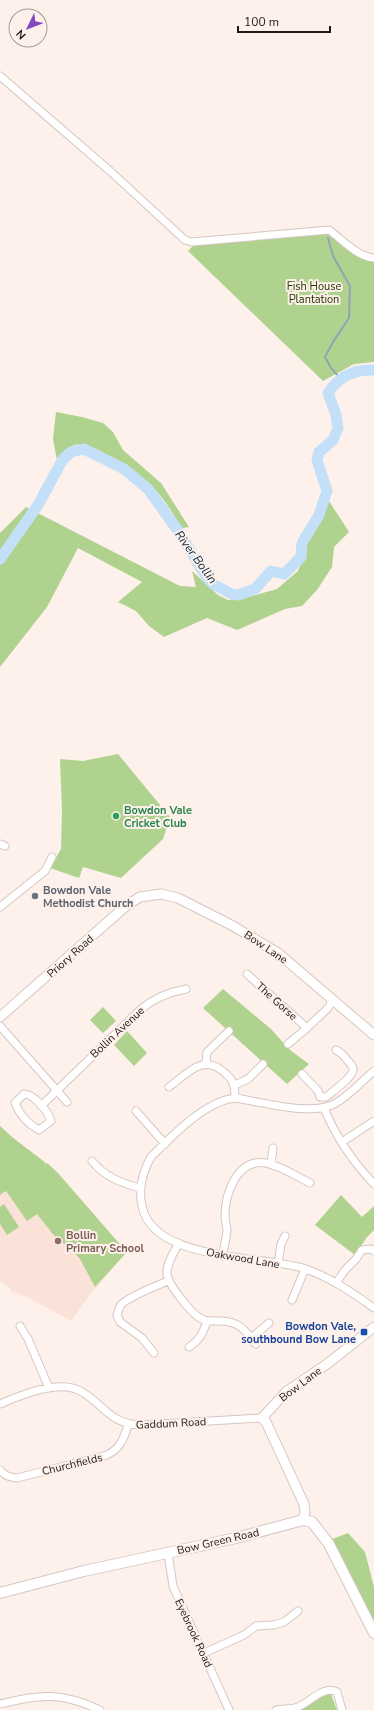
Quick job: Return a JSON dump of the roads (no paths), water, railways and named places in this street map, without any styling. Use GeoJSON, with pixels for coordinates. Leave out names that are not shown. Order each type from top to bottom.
{"type":"FeatureCollection","features":[{"type":"Feature","properties":{"kind":"main road","name":"Bow Green Road"},"geometry":{"type":"LineString","coordinates":[[0,1593],[84,1571],[236,1538],[303,1520]]}},
{"type":"Feature","properties":{"kind":"main road"},"geometry":{"type":"LineString","coordinates":[[303,1520],[312,1522],[329,1544],[374,1634]]}},
{"type":"Feature","properties":{"kind":"street"},"geometry":{"type":"LineString","coordinates":[[0,76],[110,171],[185,240],[192,242],[329,230],[358,254],[374,258]]}},
{"type":"Feature","properties":{"kind":"street"},"geometry":{"type":"LineString","coordinates":[[0,907],[45,871],[52,857]]}},
{"type":"Feature","properties":{"kind":"street","name":"Bow Lane"},"geometry":{"type":"LineString","coordinates":[[140,897],[161,894],[178,898],[233,926],[278,953],[374,1035]]}},
{"type":"Feature","properties":{"kind":"street","name":"Priory Road"},"geometry":{"type":"LineString","coordinates":[[0,1017],[127,905],[140,897]]}},
{"type":"Feature","properties":{"kind":"street","name":"The Gorse"},"geometry":{"type":"LineString","coordinates":[[247,974],[307,1028]]}},
{"type":"Feature","properties":{"kind":"street","name":"Bollin Avenue"},"geometry":{"type":"LineString","coordinates":[[41,1106],[148,1003],[170,993],[186,989]]}},
{"type":"Feature","properties":{"kind":"street","name":"The Gorse"},"geometry":{"type":"LineString","coordinates":[[288,1044],[329,1007],[332,999]]}},
{"type":"Feature","properties":{"kind":"street"},"geometry":{"type":"LineString","coordinates":[[0,1026],[67,1102]]}},
{"type":"Feature","properties":{"kind":"street"},"geometry":{"type":"LineString","coordinates":[[206,1063],[207,1052],[229,1032]]}},
{"type":"Feature","properties":{"kind":"street"},"geometry":{"type":"LineString","coordinates":[[302,1074],[318,1091],[320,1097],[323,1098],[344,1082],[352,1072],[353,1067],[340,1052],[336,1050]]}},
{"type":"Feature","properties":{"kind":"street"},"geometry":{"type":"LineString","coordinates":[[169,1087],[192,1070],[206,1063],[217,1066],[229,1076],[235,1085],[235,1098]]}},
{"type":"Feature","properties":{"kind":"street"},"geometry":{"type":"LineString","coordinates":[[235,1085],[248,1079],[263,1064]]}},
{"type":"Feature","properties":{"kind":"street","name":"Oakwood Lane"},"geometry":{"type":"LineString","coordinates":[[374,1071],[337,1102],[324,1108],[306,1110],[235,1098],[225,1099],[209,1106],[151,1157],[146,1166],[140,1188],[143,1212],[147,1222],[161,1235],[179,1243],[222,1256],[305,1269],[336,1283],[374,1308]]}},
{"type":"Feature","properties":{"kind":"street"},"geometry":{"type":"LineString","coordinates":[[344,1082],[351,1091]]}},
{"type":"Feature","properties":{"kind":"street"},"geometry":{"type":"LineString","coordinates":[[24,1094],[28,1094],[41,1106],[49,1116],[50,1121],[39,1130],[32,1127],[22,1116],[15,1104],[24,1094]]}},
{"type":"Feature","properties":{"kind":"street"},"geometry":{"type":"LineString","coordinates":[[324,1108],[342,1142],[374,1184]]}},
{"type":"Feature","properties":{"kind":"street"},"geometry":{"type":"LineString","coordinates":[[136,1111],[165,1144]]}},
{"type":"Feature","properties":{"kind":"street"},"geometry":{"type":"LineString","coordinates":[[342,1142],[374,1121]]}},
{"type":"Feature","properties":{"kind":"street"},"geometry":{"type":"LineString","coordinates":[[271,1164],[273,1148]]}},
{"type":"Feature","properties":{"kind":"street"},"geometry":{"type":"LineString","coordinates":[[92,1161],[107,1176],[121,1184],[140,1188]]}},
{"type":"Feature","properties":{"kind":"street"},"geometry":{"type":"LineString","coordinates":[[222,1256],[227,1231],[225,1205],[233,1180],[238,1173],[249,1165],[264,1163],[271,1164],[310,1183]]}},
{"type":"Feature","properties":{"kind":"street"},"geometry":{"type":"LineString","coordinates":[[278,1264],[281,1244],[285,1236]]}},
{"type":"Feature","properties":{"kind":"street"},"geometry":{"type":"LineString","coordinates":[[179,1243],[168,1265],[166,1273],[168,1281],[194,1314],[200,1319],[239,1324],[256,1344]]}},
{"type":"Feature","properties":{"kind":"street"},"geometry":{"type":"LineString","coordinates":[[336,1283],[362,1250],[371,1249],[374,1251]]}},
{"type":"Feature","properties":{"kind":"street"},"geometry":{"type":"LineString","coordinates":[[292,1300],[305,1269]]}},
{"type":"Feature","properties":{"kind":"street"},"geometry":{"type":"LineString","coordinates":[[154,1353],[142,1338],[120,1322],[117,1315],[120,1306],[124,1303],[137,1295],[168,1281]]}},
{"type":"Feature","properties":{"kind":"street"},"geometry":{"type":"LineString","coordinates":[[189,1347],[197,1342],[203,1334],[207,1321]]}},
{"type":"Feature","properties":{"kind":"street"},"geometry":{"type":"LineString","coordinates":[[251,1338],[269,1323]]}},
{"type":"Feature","properties":{"kind":"street"},"geometry":{"type":"LineString","coordinates":[[20,1326],[28,1339],[48,1388]]}},
{"type":"Feature","properties":{"kind":"street","name":"Bow Lane"},"geometry":{"type":"LineString","coordinates":[[262,1418],[286,1392],[327,1364],[374,1327]]}},
{"type":"Feature","properties":{"kind":"street","name":"Gaddum Road"},"geometry":{"type":"LineString","coordinates":[[0,1404],[19,1396],[48,1388],[69,1387],[82,1391],[112,1417],[128,1425],[142,1426],[262,1418]]}},
{"type":"Feature","properties":{"kind":"street"},"geometry":{"type":"LineString","coordinates":[[262,1418],[266,1422],[304,1504],[305,1512],[303,1520]]}},
{"type":"Feature","properties":{"kind":"street","name":"Churchfields"},"geometry":{"type":"LineString","coordinates":[[0,1470],[3,1474],[17,1478],[110,1454],[125,1438],[128,1425]]}},
{"type":"Feature","properties":{"kind":"street","name":"Eyebrook Road"},"geometry":{"type":"LineString","coordinates":[[168,1553],[173,1586],[229,1710]]}},
{"type":"Feature","properties":{"kind":"street"},"geometry":{"type":"LineString","coordinates":[[204,1653],[244,1635],[256,1626],[274,1626],[284,1622],[298,1611]]}},
{"type":"Feature","properties":{"kind":"street"},"geometry":{"type":"LineString","coordinates":[[276,1710],[297,1707],[326,1690],[332,1690],[337,1692],[342,1710]]}},
{"type":"Feature","properties":{"kind":"street"},"geometry":{"type":"LineString","coordinates":[[0,1704],[39,1696],[52,1696],[77,1700],[100,1710]]}},
{"type":"Feature","properties":{"kind":"waterway"},"geometry":{"type":"LineString","coordinates":[[328,238],[333,256],[350,286],[349,318],[325,357],[331,368],[340,378]]}},
{"type":"Feature","properties":{"kind":"waterway","name":"River Bollin"},"geometry":{"type":"LineString","coordinates":[[0,559],[38,505],[63,459],[71,452],[84,449],[124,469],[148,489],[181,535],[205,575],[213,584],[232,594],[238,595],[255,589],[271,571],[284,574],[301,557],[302,543],[319,515],[327,491],[317,460],[319,452],[333,440],[338,428],[336,415],[328,393],[342,378],[354,372],[374,370]]}},
{"type":"Feature","properties":{"kind":"place","name":"Bowdon Vale Cricket Club"},"geometry":{"type":"Point","coordinates":[116,816]}},
{"type":"Feature","properties":{"kind":"place","name":"Bowdon Vale Methodist Church"},"geometry":{"type":"Point","coordinates":[35,896]}},
{"type":"Feature","properties":{"kind":"place","name":"Bollin Primary School"},"geometry":{"type":"Point","coordinates":[58,1241]}},
{"type":"Feature","properties":{"kind":"place","name":"Bowdon Vale, southbound Bow Lane"},"geometry":{"type":"Point","coordinates":[364,1332]}},
{"type":"Feature","properties":{"kind":"park label","name":"Fish House Plantation"},"geometry":{"type":"Point","coordinates":[314,292]}}]}
